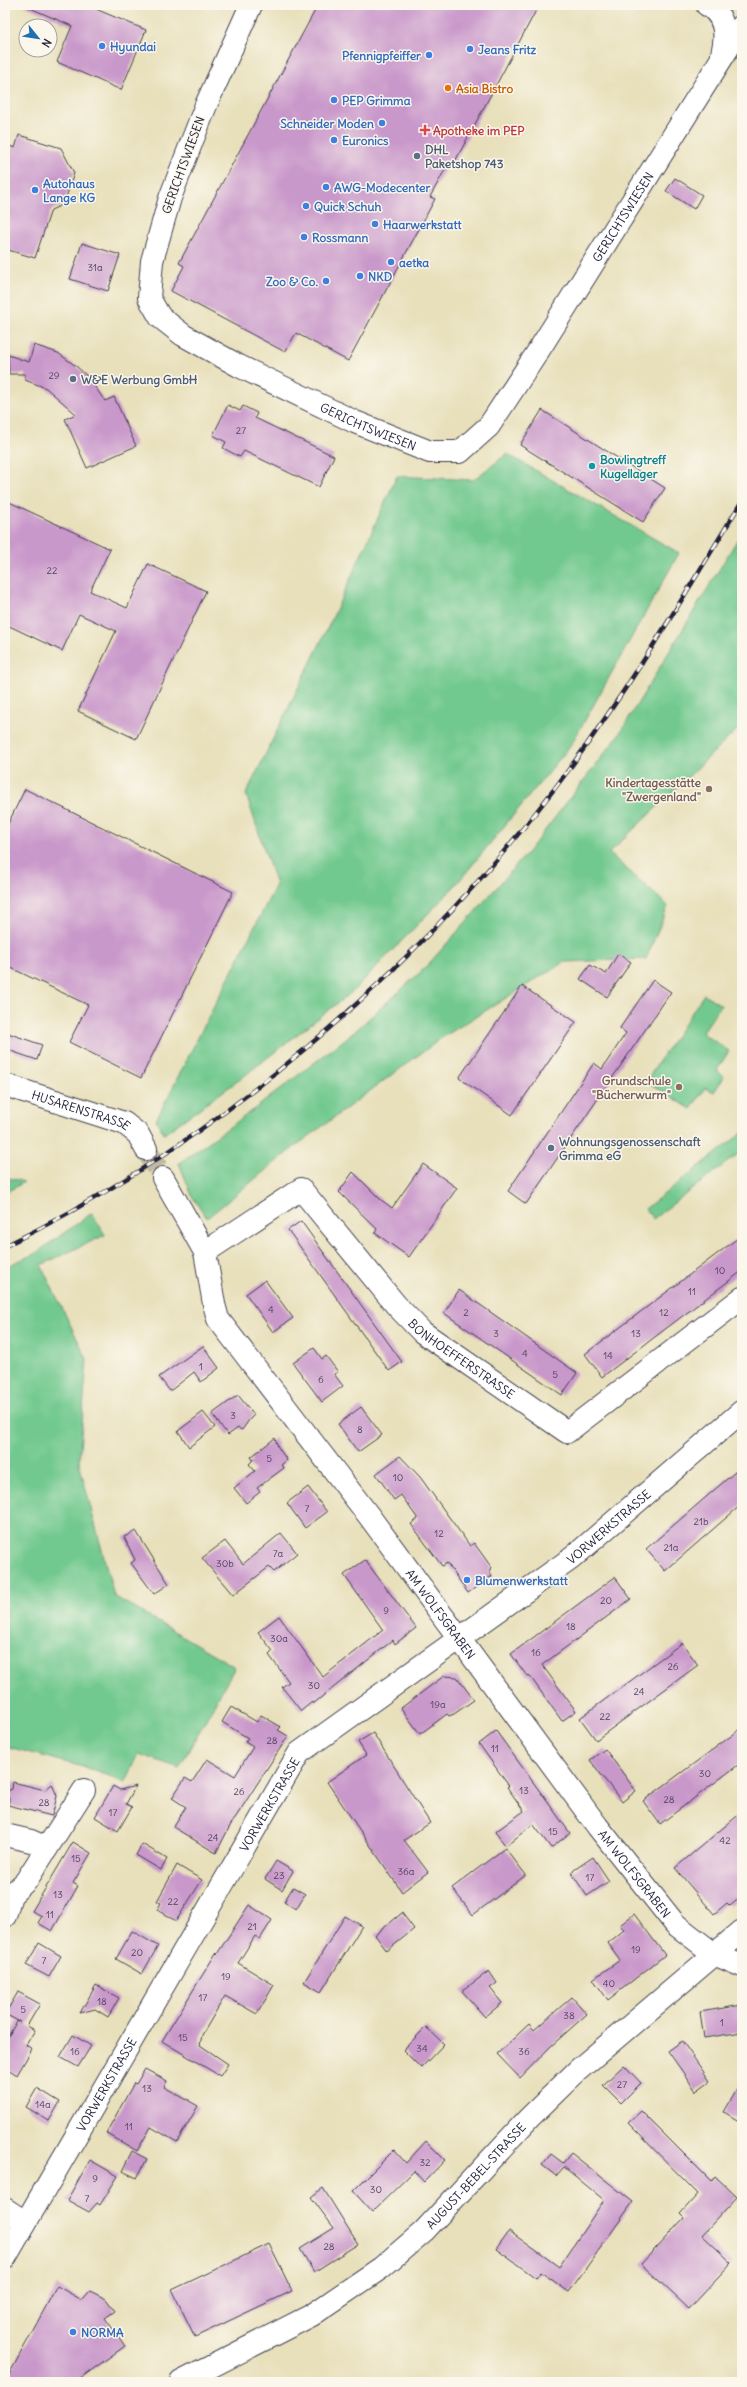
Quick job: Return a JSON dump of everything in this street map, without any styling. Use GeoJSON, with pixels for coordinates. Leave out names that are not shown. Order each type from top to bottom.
{"type":"FeatureCollection","features":[{"type":"Feature","properties":{"kind":"street","name":"GERICHTSWIESEN"},"geometry":{"type":"LineString","coordinates":[[251,5],[206,105],[170,198],[152,261],[149,298],[160,317],[183,335],[211,351],[355,422],[430,452],[460,452],[489,426],[537,353],[742,26]]}},
{"type":"Feature","properties":{"kind":"street","name":"GERICHTSWIESEN"},"geometry":{"type":"LineString","coordinates":[[707,5],[714,9],[724,27],[724,48],[721,59]]}},
{"type":"Feature","properties":{"kind":"street","name":"HUSARENSTRASSE"},"geometry":{"type":"LineString","coordinates":[[5,1085],[124,1123],[138,1134],[146,1149]]}},
{"type":"Feature","properties":{"kind":"street"},"geometry":{"type":"LineString","coordinates":[[163,1178],[205,1252]]}},
{"type":"Feature","properties":{"kind":"street","name":"BONHOEFFERSTRASSE"},"geometry":{"type":"LineString","coordinates":[[205,1252],[301,1189],[396,1305],[422,1332],[567,1432],[742,1298]]}},
{"type":"Feature","properties":{"kind":"street","name":"AM WOLFSGRABEN"},"geometry":{"type":"LineString","coordinates":[[205,1252],[218,1319],[369,1516],[598,1827],[675,1924],[714,1954],[742,1966]]}},
{"type":"Feature","properties":{"kind":"street","name":"VORWERKSTRASSE"},"geometry":{"type":"LineString","coordinates":[[5,2258],[299,1753],[572,1558],[742,1411]]}},
{"type":"Feature","properties":{"kind":"street"},"geometry":{"type":"LineString","coordinates":[[5,1916],[8,1894],[26,1881],[84,1790]]}},
{"type":"Feature","properties":{"kind":"street"},"geometry":{"type":"LineString","coordinates":[[5,1835],[31,1841],[47,1848]]}},
{"type":"Feature","properties":{"kind":"street","name":"AUGUST-BEBEL-STRASSE"},"geometry":{"type":"LineString","coordinates":[[186,2381],[312,2315],[382,2268],[424,2231],[530,2118],[578,2070],[742,1931]]}},
{"type":"Feature","properties":{"kind":"street"},"geometry":{"type":"LineString","coordinates":[[5,2209],[25,2222]]}},
{"type":"Feature","properties":{"kind":"green space"},"geometry":{"type":"Polygon","coordinates":[[[507,454],[679,553],[571,745],[455,886],[353,991],[239,1080],[164,1134],[156,1120],[276,885],[246,794],[331,621],[397,476],[473,480],[507,454]]]}},
{"type":"Feature","properties":{"kind":"green space"},"geometry":{"type":"Polygon","coordinates":[[[742,532],[742,725],[609,853],[668,906],[646,959],[564,962],[443,1037],[293,1148],[207,1218],[192,1196],[179,1163],[252,1111],[354,1032],[425,968],[529,851],[618,736],[742,532]]]}},
{"type":"Feature","properties":{"kind":"green space"},"geometry":{"type":"Polygon","coordinates":[[[704,994],[721,1005],[702,1033],[729,1051],[717,1070],[724,1077],[714,1092],[705,1088],[691,1109],[646,1081],[704,994]]]}},
{"type":"Feature","properties":{"kind":"green space"},"geometry":{"type":"Polygon","coordinates":[[[742,1133],[742,1151],[653,1219],[645,1209],[742,1133]]]}},
{"type":"Feature","properties":{"kind":"green space"},"geometry":{"type":"Polygon","coordinates":[[[5,1177],[24,1182],[5,1193],[5,1177]]]}},
{"type":"Feature","properties":{"kind":"green space"},"geometry":{"type":"Polygon","coordinates":[[[92,1213],[105,1235],[41,1265],[87,1359],[79,1463],[114,1596],[235,1667],[179,1768],[139,1754],[125,1783],[98,1771],[5,1746],[5,1267],[36,1253],[92,1213]]]}},
{"type":"Feature","properties":{"kind":"building","name":"Hyundai"},"geometry":{"type":"Polygon","coordinates":[[[23,5],[86,5],[146,30],[121,90],[57,62],[72,26],[58,20],[58,18],[53,18],[23,5]]]}},
{"type":"Feature","properties":{"kind":"building"},"geometry":{"type":"Polygon","coordinates":[[[318,5],[539,5],[452,167],[448,164],[430,197],[435,199],[348,361],[296,333],[285,352],[171,291],[184,266],[179,263],[318,5]]]}},
{"type":"Feature","properties":{"kind":"building","name":"Autohaus Lange KG"},"geometry":{"type":"Polygon","coordinates":[[[19,135],[61,148],[74,173],[64,204],[51,210],[35,258],[5,249],[5,144],[15,148],[19,135]]]}},
{"type":"Feature","properties":{"kind":"building"},"geometry":{"type":"Polygon","coordinates":[[[675,178],[702,195],[694,209],[666,191],[675,178]]]}},
{"type":"Feature","properties":{"kind":"building"},"geometry":{"type":"Polygon","coordinates":[[[82,243],[120,255],[108,291],[70,279],[82,243]]]}},
{"type":"Feature","properties":{"kind":"building"},"geometry":{"type":"Polygon","coordinates":[[[34,345],[58,353],[76,366],[87,376],[105,401],[114,397],[136,446],[87,468],[65,419],[76,414],[46,388],[25,380],[25,374],[9,374],[8,355],[29,362],[34,345]]]}},
{"type":"Feature","properties":{"kind":"building"},"geometry":{"type":"Polygon","coordinates":[[[228,405],[240,411],[243,406],[257,413],[255,418],[334,456],[319,487],[244,451],[240,457],[223,448],[226,442],[213,435],[228,405]]]}},
{"type":"Feature","properties":{"kind":"building","name":"Bowlingtreff Kugellager"},"geometry":{"type":"Polygon","coordinates":[[[542,410],[665,488],[643,522],[520,445],[542,410]]]}},
{"type":"Feature","properties":{"kind":"building"},"geometry":{"type":"Polygon","coordinates":[[[5,500],[110,549],[90,591],[127,608],[148,564],[206,591],[136,739],[78,711],[116,631],[79,614],[62,651],[5,624],[5,500]]]}},
{"type":"Feature","properties":{"kind":"building"},"geometry":{"type":"Polygon","coordinates":[[[25,789],[233,892],[141,1078],[69,1042],[88,1005],[5,965],[5,830],[25,789]]]}},
{"type":"Feature","properties":{"kind":"building"},"geometry":{"type":"Polygon","coordinates":[[[618,954],[631,962],[607,997],[580,979],[590,965],[606,974],[618,954]]]}},
{"type":"Feature","properties":{"kind":"building"},"geometry":{"type":"Polygon","coordinates":[[[653,980],[671,992],[526,1204],[508,1191],[594,1063],[602,1069],[626,1033],[620,1028],[653,980]]]}},
{"type":"Feature","properties":{"kind":"building"},"geometry":{"type":"Polygon","coordinates":[[[522,986],[576,1022],[512,1115],[459,1078],[522,986]]]}},
{"type":"Feature","properties":{"kind":"building"},"geometry":{"type":"Polygon","coordinates":[[[5,1032],[42,1045],[37,1060],[5,1049],[5,1032]]]}},
{"type":"Feature","properties":{"kind":"building"},"geometry":{"type":"Polygon","coordinates":[[[423,1164],[457,1188],[409,1257],[375,1233],[377,1229],[339,1192],[353,1172],[380,1199],[392,1208],[423,1164]]]}},
{"type":"Feature","properties":{"kind":"building"},"geometry":{"type":"Polygon","coordinates":[[[301,1221],[402,1362],[389,1371],[288,1230],[301,1221]]]}},
{"type":"Feature","properties":{"kind":"building"},"geometry":{"type":"Polygon","coordinates":[[[742,1235],[742,1271],[602,1377],[585,1354],[742,1235]]]}},
{"type":"Feature","properties":{"kind":"building"},"geometry":{"type":"Polygon","coordinates":[[[265,1280],[293,1318],[273,1332],[246,1294],[265,1280]]]}},
{"type":"Feature","properties":{"kind":"building"},"geometry":{"type":"Polygon","coordinates":[[[459,1290],[577,1373],[562,1395],[444,1313],[459,1290]]]}},
{"type":"Feature","properties":{"kind":"building"},"geometry":{"type":"Polygon","coordinates":[[[203,1346],[219,1368],[201,1382],[194,1372],[170,1391],[159,1377],[203,1346]]]}},
{"type":"Feature","properties":{"kind":"building"},"geometry":{"type":"Polygon","coordinates":[[[314,1348],[322,1359],[326,1356],[338,1372],[334,1374],[343,1386],[322,1402],[293,1363],[314,1348]]]}},
{"type":"Feature","properties":{"kind":"building"},"geometry":{"type":"Polygon","coordinates":[[[238,1395],[254,1415],[242,1430],[238,1428],[228,1435],[212,1414],[238,1395]]]}},
{"type":"Feature","properties":{"kind":"building"},"geometry":{"type":"Polygon","coordinates":[[[361,1407],[382,1435],[358,1452],[338,1424],[361,1407]]]}},
{"type":"Feature","properties":{"kind":"building"},"geometry":{"type":"Polygon","coordinates":[[[203,1412],[215,1427],[189,1447],[178,1431],[203,1412]]]}},
{"type":"Feature","properties":{"kind":"building"},"geometry":{"type":"Polygon","coordinates":[[[275,1438],[278,1447],[287,1460],[281,1465],[284,1468],[257,1488],[260,1492],[246,1503],[234,1488],[255,1471],[249,1464],[253,1460],[251,1457],[275,1438]]]}},
{"type":"Feature","properties":{"kind":"building"},"geometry":{"type":"Polygon","coordinates":[[[400,1456],[420,1477],[470,1546],[474,1543],[492,1568],[489,1570],[492,1576],[468,1593],[447,1563],[442,1566],[411,1524],[418,1519],[401,1495],[394,1500],[376,1474],[400,1456]]]}},
{"type":"Feature","properties":{"kind":"building"},"geometry":{"type":"Polygon","coordinates":[[[742,1466],[742,1504],[665,1571],[646,1549],[742,1466]]]}},
{"type":"Feature","properties":{"kind":"building"},"geometry":{"type":"Polygon","coordinates":[[[308,1487],[327,1512],[305,1528],[287,1503],[308,1487]]]}},
{"type":"Feature","properties":{"kind":"building"},"geometry":{"type":"Polygon","coordinates":[[[136,1531],[169,1584],[154,1594],[131,1563],[135,1560],[124,1537],[136,1531]]]}},
{"type":"Feature","properties":{"kind":"building"},"geometry":{"type":"Polygon","coordinates":[[[281,1533],[297,1553],[274,1572],[269,1567],[233,1595],[202,1558],[225,1541],[243,1564],[281,1533]]]}},
{"type":"Feature","properties":{"kind":"building"},"geometry":{"type":"Polygon","coordinates":[[[365,1560],[416,1628],[395,1644],[393,1640],[313,1704],[312,1702],[301,1711],[282,1687],[289,1682],[269,1655],[273,1651],[258,1632],[279,1616],[323,1677],[383,1630],[344,1575],[365,1560]]]}},
{"type":"Feature","properties":{"kind":"building"},"geometry":{"type":"Polygon","coordinates":[[[615,1577],[631,1599],[542,1665],[576,1711],[562,1721],[529,1675],[527,1676],[511,1654],[615,1577]]]}},
{"type":"Feature","properties":{"kind":"building"},"geometry":{"type":"Polygon","coordinates":[[[682,1643],[698,1665],[596,1740],[580,1718],[682,1643]]]}},
{"type":"Feature","properties":{"kind":"building"},"geometry":{"type":"Polygon","coordinates":[[[444,1676],[457,1677],[474,1700],[454,1714],[449,1716],[447,1714],[420,1734],[401,1708],[444,1676]]]}},
{"type":"Feature","properties":{"kind":"building"},"geometry":{"type":"Polygon","coordinates":[[[231,1707],[257,1722],[261,1715],[281,1727],[278,1730],[288,1736],[230,1826],[216,1853],[173,1827],[186,1807],[172,1798],[185,1778],[192,1782],[207,1759],[235,1776],[253,1747],[245,1742],[248,1738],[222,1722],[231,1707]]]}},
{"type":"Feature","properties":{"kind":"building"},"geometry":{"type":"Polygon","coordinates":[[[742,1728],[742,1762],[660,1824],[643,1801],[742,1728]]]}},
{"type":"Feature","properties":{"kind":"building"},"geometry":{"type":"Polygon","coordinates":[[[496,1731],[570,1833],[551,1848],[533,1824],[506,1846],[495,1832],[524,1811],[507,1787],[509,1786],[479,1744],[496,1731]]]}},
{"type":"Feature","properties":{"kind":"building"},"geometry":{"type":"Polygon","coordinates":[[[373,1733],[430,1823],[404,1840],[428,1872],[402,1892],[327,1782],[366,1755],[358,1742],[373,1733]]]}},
{"type":"Feature","properties":{"kind":"building"},"geometry":{"type":"Polygon","coordinates":[[[605,1749],[636,1791],[622,1802],[590,1760],[605,1749]]]}},
{"type":"Feature","properties":{"kind":"building"},"geometry":{"type":"Polygon","coordinates":[[[13,1782],[45,1790],[52,1784],[57,1796],[52,1816],[8,1805],[9,1799],[5,1792],[12,1789],[13,1782]]]}},
{"type":"Feature","properties":{"kind":"building"},"geometry":{"type":"Polygon","coordinates":[[[113,1786],[120,1790],[136,1786],[126,1804],[132,1807],[118,1831],[95,1817],[113,1786]]]}},
{"type":"Feature","properties":{"kind":"building"},"geometry":{"type":"Polygon","coordinates":[[[742,1812],[742,1896],[730,1906],[727,1903],[714,1914],[675,1868],[742,1812]]]}},
{"type":"Feature","properties":{"kind":"building"},"geometry":{"type":"Polygon","coordinates":[[[73,1842],[91,1853],[73,1883],[78,1886],[52,1931],[38,1923],[42,1916],[32,1911],[73,1842]]]}},
{"type":"Feature","properties":{"kind":"building"},"geometry":{"type":"Polygon","coordinates":[[[142,1844],[167,1859],[161,1870],[136,1855],[142,1844]]]}},
{"type":"Feature","properties":{"kind":"building"},"geometry":{"type":"Polygon","coordinates":[[[505,1848],[526,1875],[473,1915],[452,1888],[505,1848]]]}},
{"type":"Feature","properties":{"kind":"building"},"geometry":{"type":"Polygon","coordinates":[[[593,1857],[609,1881],[587,1896],[571,1872],[593,1857]]]}},
{"type":"Feature","properties":{"kind":"building"},"geometry":{"type":"Polygon","coordinates":[[[276,1861],[293,1871],[282,1890],[265,1879],[276,1861]]]}},
{"type":"Feature","properties":{"kind":"building"},"geometry":{"type":"Polygon","coordinates":[[[177,1865],[202,1880],[176,1921],[157,1910],[161,1903],[157,1901],[177,1865]]]}},
{"type":"Feature","properties":{"kind":"building"},"geometry":{"type":"Polygon","coordinates":[[[293,1887],[305,1894],[296,1909],[284,1902],[293,1887]]]}},
{"type":"Feature","properties":{"kind":"building"},"geometry":{"type":"Polygon","coordinates":[[[249,1905],[272,1920],[260,1939],[255,1936],[238,1963],[274,1985],[257,2014],[225,1996],[202,2035],[200,2045],[228,2064],[220,2076],[162,2041],[216,1953],[217,1954],[249,1905]]]}},
{"type":"Feature","properties":{"kind":"building"},"geometry":{"type":"Polygon","coordinates":[[[402,1913],[414,1929],[387,1951],[375,1935],[402,1913]]]}},
{"type":"Feature","properties":{"kind":"building"},"geometry":{"type":"Polygon","coordinates":[[[634,1914],[665,1955],[608,2000],[593,1979],[620,1960],[608,1943],[624,1930],[620,1925],[634,1914]]]}},
{"type":"Feature","properties":{"kind":"building"},"geometry":{"type":"Polygon","coordinates":[[[345,1916],[362,1926],[321,1992],[304,1982],[345,1916]]]}},
{"type":"Feature","properties":{"kind":"building"},"geometry":{"type":"Polygon","coordinates":[[[132,1931],[158,1946],[142,1974],[116,1959],[132,1931]]]}},
{"type":"Feature","properties":{"kind":"building"},"geometry":{"type":"Polygon","coordinates":[[[39,1943],[61,1956],[49,1977],[26,1965],[39,1943]]]}},
{"type":"Feature","properties":{"kind":"building"},"geometry":{"type":"Polygon","coordinates":[[[489,1971],[497,1983],[490,1988],[502,2003],[485,2017],[462,1991],[489,1971]]]}},
{"type":"Feature","properties":{"kind":"building"},"geometry":{"type":"Polygon","coordinates":[[[96,1985],[119,1998],[108,2017],[95,2009],[80,2013],[96,1985]]]}},
{"type":"Feature","properties":{"kind":"building"},"geometry":{"type":"Polygon","coordinates":[[[18,1992],[40,2004],[27,2026],[35,2030],[26,2045],[32,2049],[17,2075],[5,2067],[5,2042],[17,2021],[20,2022],[5,2014],[18,1992]]]}},
{"type":"Feature","properties":{"kind":"building"},"geometry":{"type":"Polygon","coordinates":[[[572,1997],[587,2014],[550,2047],[520,2078],[497,2054],[529,2024],[534,2030],[572,1997]]]}},
{"type":"Feature","properties":{"kind":"building"},"geometry":{"type":"Polygon","coordinates":[[[742,2005],[742,2032],[704,2038],[700,2012],[742,2005]]]}},
{"type":"Feature","properties":{"kind":"building"},"geometry":{"type":"Polygon","coordinates":[[[426,2027],[444,2044],[421,2068],[403,2050],[426,2027]]]}},
{"type":"Feature","properties":{"kind":"building"},"geometry":{"type":"Polygon","coordinates":[[[73,2035],[91,2046],[78,2067],[60,2057],[73,2035]]]}},
{"type":"Feature","properties":{"kind":"building"},"geometry":{"type":"Polygon","coordinates":[[[682,2041],[710,2081],[696,2091],[668,2051],[682,2041]]]}},
{"type":"Feature","properties":{"kind":"building"},"geometry":{"type":"Polygon","coordinates":[[[624,2065],[641,2083],[621,2103],[603,2085],[624,2065]]]}},
{"type":"Feature","properties":{"kind":"building"},"geometry":{"type":"Polygon","coordinates":[[[145,2069],[167,2081],[164,2087],[198,2106],[177,2142],[151,2127],[137,2151],[106,2133],[134,2083],[136,2084],[145,2069]]]}},
{"type":"Feature","properties":{"kind":"building"},"geometry":{"type":"Polygon","coordinates":[[[742,2081],[742,2123],[724,2112],[742,2081]]]}},
{"type":"Feature","properties":{"kind":"building"},"geometry":{"type":"Polygon","coordinates":[[[37,2088],[60,2102],[49,2121],[26,2107],[37,2088]]]}},
{"type":"Feature","properties":{"kind":"building"},"geometry":{"type":"Polygon","coordinates":[[[641,2111],[711,2181],[715,2176],[737,2197],[702,2235],[732,2263],[689,2309],[641,2264],[684,2218],[680,2214],[698,2194],[628,2123],[641,2111]]]}},
{"type":"Feature","properties":{"kind":"building"},"geometry":{"type":"Polygon","coordinates":[[[426,2141],[445,2160],[424,2182],[414,2171],[372,2212],[353,2191],[394,2150],[406,2163],[426,2141]]]}},
{"type":"Feature","properties":{"kind":"building"},"geometry":{"type":"Polygon","coordinates":[[[132,2151],[147,2159],[137,2178],[122,2171],[132,2151]]]}},
{"type":"Feature","properties":{"kind":"building"},"geometry":{"type":"Polygon","coordinates":[[[571,2153],[633,2202],[569,2292],[541,2272],[536,2278],[496,2249],[509,2231],[559,2267],[604,2200],[564,2167],[556,2176],[542,2165],[551,2154],[563,2163],[571,2153]]]}},
{"type":"Feature","properties":{"kind":"building"},"geometry":{"type":"Polygon","coordinates":[[[90,2160],[118,2176],[100,2205],[97,2203],[89,2212],[67,2200],[90,2160]]]}},
{"type":"Feature","properties":{"kind":"building"},"geometry":{"type":"Polygon","coordinates":[[[323,2188],[358,2244],[314,2272],[300,2249],[334,2228],[311,2197],[323,2188]]]}},
{"type":"Feature","properties":{"kind":"building"},"geometry":{"type":"Polygon","coordinates":[[[269,2244],[292,2291],[195,2337],[172,2290],[269,2244]]]}},
{"type":"Feature","properties":{"kind":"building","name":"NORMA"},"geometry":{"type":"Polygon","coordinates":[[[57,2286],[82,2300],[90,2291],[106,2299],[115,2311],[105,2318],[125,2346],[75,2382],[5,2382],[57,2286]]]}},
{"type":"Feature","properties":{"kind":"tunnel"},"geometry":{"type":"LineString","coordinates":[[146,1149],[163,1178]]}},
{"type":"Feature","properties":{"kind":"railway"},"geometry":{"type":"LineString","coordinates":[[5,1246],[83,1204],[160,1157],[234,1105],[306,1048],[374,987],[439,924],[499,857],[555,788],[580,754],[629,683],[742,501]]}},
{"type":"Feature","properties":{"kind":"place","name":"Hyundai"},"geometry":{"type":"Point","coordinates":[102,46]}},
{"type":"Feature","properties":{"kind":"place","name":"Jeans Fritz"},"geometry":{"type":"Point","coordinates":[470,49]}},
{"type":"Feature","properties":{"kind":"place","name":"Pfennigpfeiffer"},"geometry":{"type":"Point","coordinates":[429,55]}},
{"type":"Feature","properties":{"kind":"place","name":"Asia Bistro"},"geometry":{"type":"Point","coordinates":[448,88]}},
{"type":"Feature","properties":{"kind":"place","name":"PEP Grimma"},"geometry":{"type":"Point","coordinates":[334,100]}},
{"type":"Feature","properties":{"kind":"place","name":"Schneider Moden"},"geometry":{"type":"Point","coordinates":[382,123]}},
{"type":"Feature","properties":{"kind":"place","name":"Apotheke im PEP"},"geometry":{"type":"Point","coordinates":[425,130]}},
{"type":"Feature","properties":{"kind":"place","name":"Euronics"},"geometry":{"type":"Point","coordinates":[334,140]}},
{"type":"Feature","properties":{"kind":"place","name":"DHL Paketshop 743"},"geometry":{"type":"Point","coordinates":[417,156]}},
{"type":"Feature","properties":{"kind":"place","name":"AWG-Modecenter"},"geometry":{"type":"Point","coordinates":[326,187]}},
{"type":"Feature","properties":{"kind":"place","name":"Autohaus Lange KG"},"geometry":{"type":"Point","coordinates":[35,190]}},
{"type":"Feature","properties":{"kind":"place","name":"Quick Schuh"},"geometry":{"type":"Point","coordinates":[306,206]}},
{"type":"Feature","properties":{"kind":"place","name":"Haarwerkstatt"},"geometry":{"type":"Point","coordinates":[375,224]}},
{"type":"Feature","properties":{"kind":"place","name":"Rossmann"},"geometry":{"type":"Point","coordinates":[304,237]}},
{"type":"Feature","properties":{"kind":"place","name":"aetka"},"geometry":{"type":"Point","coordinates":[391,262]}},
{"type":"Feature","properties":{"kind":"place","name":"NKD"},"geometry":{"type":"Point","coordinates":[360,276]}},
{"type":"Feature","properties":{"kind":"place","name":"Zoo & Co."},"geometry":{"type":"Point","coordinates":[326,281]}},
{"type":"Feature","properties":{"kind":"place","name":"W&E Werbung GmbH"},"geometry":{"type":"Point","coordinates":[73,379]}},
{"type":"Feature","properties":{"kind":"place","name":"Bowlingtreff Kugellager"},"geometry":{"type":"Point","coordinates":[592,466]}},
{"type":"Feature","properties":{"kind":"place","name":"Kindertagesstätte \"Zwergenland\""},"geometry":{"type":"Point","coordinates":[709,789]}},
{"type":"Feature","properties":{"kind":"place","name":"Grundschule \"Bücherwurm\""},"geometry":{"type":"Point","coordinates":[679,1087]}},
{"type":"Feature","properties":{"kind":"place","name":"Wohnungsgenossenschaft Grimma eG"},"geometry":{"type":"Point","coordinates":[551,1148]}},
{"type":"Feature","properties":{"kind":"place","name":"Blumenwerkstatt"},"geometry":{"type":"Point","coordinates":[467,1580]}},
{"type":"Feature","properties":{"kind":"place","name":"NORMA"},"geometry":{"type":"Point","coordinates":[73,2332]}}]}
